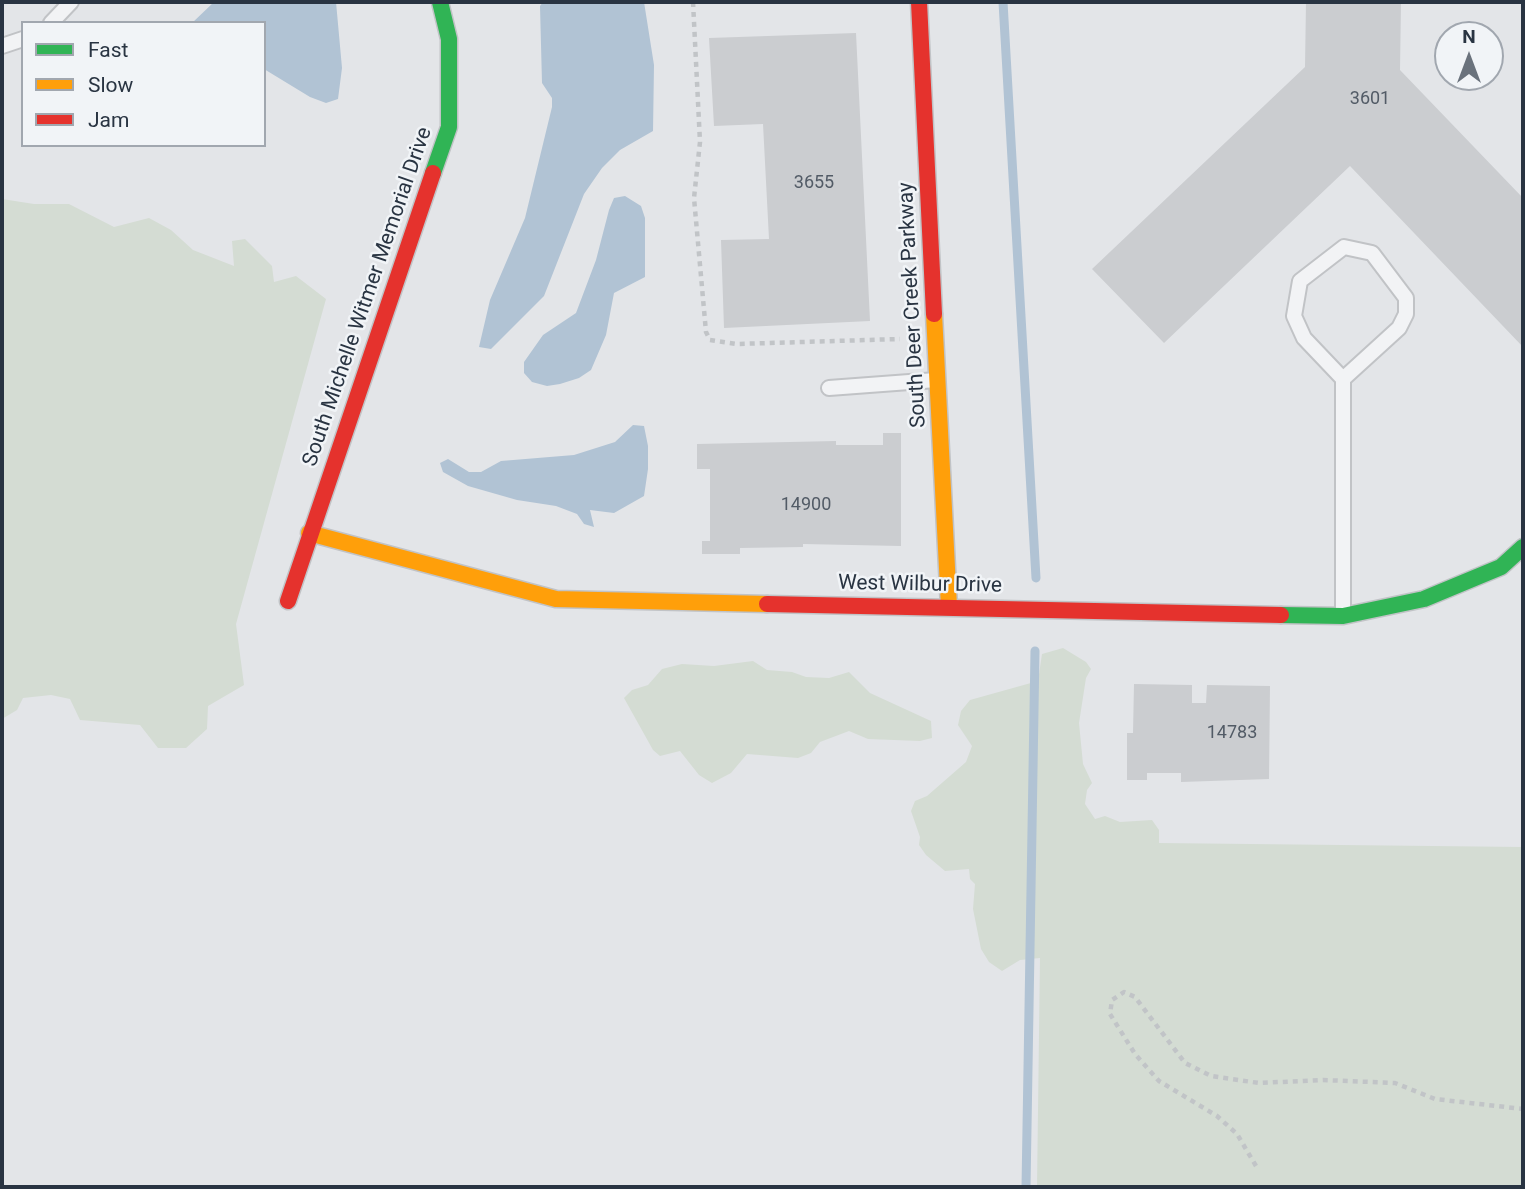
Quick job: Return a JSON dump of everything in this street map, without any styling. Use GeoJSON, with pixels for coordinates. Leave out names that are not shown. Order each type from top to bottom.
{"type":"FeatureCollection","features":[{"type":"Feature","properties":{"kind":"street","name":"South Michelle Witmer Memorial Drive"},"geometry":{"type":"LineString","coordinates":[[288,601],[449,127],[449,39],[440,2]]}},
{"type":"Feature","properties":{"kind":"street","name":"South Deer Creek Parkway"},"geometry":{"type":"LineString","coordinates":[[919,2],[948,607]]}},
{"type":"Feature","properties":{"kind":"street","name":"West Wilbur Drive"},"geometry":{"type":"LineString","coordinates":[[309,533],[556,599],[1343,615],[1424,599],[1501,566],[1523,547]]}},
{"type":"Feature","properties":{"kind":"lane"},"geometry":{"type":"LineString","coordinates":[[53,21],[71,2]]}},
{"type":"Feature","properties":{"kind":"lane"},"geometry":{"type":"LineString","coordinates":[[2,46],[21,40]]}},
{"type":"Feature","properties":{"kind":"lane"},"geometry":{"type":"LineString","coordinates":[[1343,379],[1399,328],[1406,314],[1406,298],[1372,253],[1344,247],[1300,281],[1294,316],[1304,338],[1343,379],[1343,615]]}},
{"type":"Feature","properties":{"kind":"lane"},"geometry":{"type":"LineString","coordinates":[[829,388],[938,380]]}},
{"type":"Feature","properties":{"kind":"path"},"geometry":{"type":"LineString","coordinates":[[693,2],[700,142],[694,198],[706,332],[710,340],[737,344],[900,339]]}},
{"type":"Feature","properties":{"kind":"path"},"geometry":{"type":"LineString","coordinates":[[1256,1166],[1237,1134],[1217,1116],[1159,1081],[1135,1054],[1110,1014],[1112,1000],[1124,992],[1135,997],[1185,1063],[1211,1076],[1259,1083],[1323,1080],[1395,1083],[1434,1099],[1523,1109]]}},
{"type":"Feature","properties":{"kind":"shaded area"},"geometry":{"type":"Polygon","coordinates":[[[2,199],[34,204],[69,204],[114,227],[149,218],[171,230],[193,250],[234,266],[232,241],[245,239],[272,266],[274,282],[296,276],[326,299],[236,624],[244,685],[208,706],[207,729],[186,748],[158,748],[140,725],[80,720],[70,699],[51,695],[23,698],[17,710],[2,719],[2,199]]]}},
{"type":"Feature","properties":{"kind":"shaded area"},"geometry":{"type":"Polygon","coordinates":[[[1063,648],[1086,662],[1091,669],[1086,678],[1079,723],[1083,764],[1092,783],[1087,790],[1085,804],[1095,819],[1105,816],[1120,822],[1152,820],[1159,830],[1159,843],[1523,847],[1523,1187],[1037,1187],[1040,958],[1020,960],[1002,971],[989,962],[981,949],[973,909],[975,884],[970,879],[969,869],[945,871],[926,855],[919,845],[920,837],[911,811],[915,801],[927,796],[966,762],[972,746],[958,725],[961,711],[970,700],[1038,681],[1042,654],[1063,648]]]}},
{"type":"Feature","properties":{"kind":"shaded area"},"geometry":{"type":"Polygon","coordinates":[[[753,661],[767,670],[792,672],[806,677],[829,678],[849,672],[870,693],[931,721],[932,738],[920,741],[868,739],[849,731],[820,742],[811,753],[798,758],[747,754],[731,773],[712,783],[699,775],[680,751],[660,756],[653,750],[624,698],[632,690],[648,685],[662,669],[682,664],[714,666],[753,661]]]}},
{"type":"Feature","properties":{"kind":"water"},"geometry":{"type":"Polygon","coordinates":[[[214,2],[336,2],[342,68],[338,99],[326,103],[310,97],[266,70],[266,21],[194,21],[214,2]]]}},
{"type":"Feature","properties":{"kind":"water"},"geometry":{"type":"Polygon","coordinates":[[[543,2],[644,2],[654,65],[653,131],[620,150],[602,168],[584,194],[544,296],[491,349],[479,347],[490,300],[525,218],[552,107],[552,98],[542,83],[540,6],[543,2]]]}},
{"type":"Feature","properties":{"kind":"water"},"geometry":{"type":"Polygon","coordinates":[[[625,196],[641,206],[645,218],[645,277],[614,293],[606,335],[591,370],[579,378],[560,384],[547,386],[532,382],[524,373],[524,362],[543,335],[576,313],[596,260],[614,198],[625,196]]]}},
{"type":"Feature","properties":{"kind":"water"},"geometry":{"type":"Polygon","coordinates":[[[633,425],[644,426],[648,446],[644,496],[614,513],[590,510],[594,527],[584,524],[577,514],[556,506],[517,500],[468,486],[443,472],[440,463],[448,459],[469,472],[481,472],[501,461],[574,455],[615,442],[633,425]]]}},
{"type":"Feature","properties":{"kind":"building"},"geometry":{"type":"Polygon","coordinates":[[[1306,2],[1401,2],[1400,70],[1523,198],[1523,347],[1350,166],[1164,343],[1092,269],[1305,67],[1306,2]]]}},
{"type":"Feature","properties":{"kind":"building"},"geometry":{"type":"Polygon","coordinates":[[[856,33],[870,321],[724,328],[721,240],[769,239],[763,124],[714,126],[709,38],[856,33]]]}},
{"type":"Feature","properties":{"kind":"building"},"geometry":{"type":"Polygon","coordinates":[[[883,433],[901,433],[901,546],[803,544],[803,547],[740,548],[740,554],[702,554],[702,541],[710,541],[710,469],[697,469],[697,444],[836,441],[836,445],[883,445],[883,433]]]}},
{"type":"Feature","properties":{"kind":"building"},"geometry":{"type":"Polygon","coordinates":[[[1134,684],[1192,685],[1192,703],[1206,703],[1207,685],[1270,686],[1269,779],[1181,782],[1181,773],[1147,773],[1147,780],[1127,780],[1127,733],[1133,733],[1134,684]]]}},
{"type":"Feature","properties":{"kind":"waterway"},"geometry":{"type":"LineString","coordinates":[[1003,2],[1036,578]]}},
{"type":"Feature","properties":{"kind":"waterway"},"geometry":{"type":"LineString","coordinates":[[1026,1187],[1035,651]]}},
{"type":"Feature","properties":{"kind":"traffic: fast"},"geometry":{"type":"LineString","coordinates":[[433,173],[449,127],[449,39],[440,2]]}},
{"type":"Feature","properties":{"kind":"traffic: fast"},"geometry":{"type":"LineString","coordinates":[[1281,615],[1343,616],[1424,599],[1501,567],[1523,547]]}},
{"type":"Feature","properties":{"kind":"traffic: slow"},"geometry":{"type":"LineString","coordinates":[[934,314],[949,607]]}},
{"type":"Feature","properties":{"kind":"traffic: slow"},"geometry":{"type":"LineString","coordinates":[[309,533],[556,599],[767,604]]}},
{"type":"Feature","properties":{"kind":"traffic: jam"},"geometry":{"type":"LineString","coordinates":[[919,2],[934,314]]}},
{"type":"Feature","properties":{"kind":"traffic: jam"},"geometry":{"type":"LineString","coordinates":[[288,601],[433,173]]}},
{"type":"Feature","properties":{"kind":"traffic: jam"},"geometry":{"type":"LineString","coordinates":[[767,604],[1281,615]]}}]}
